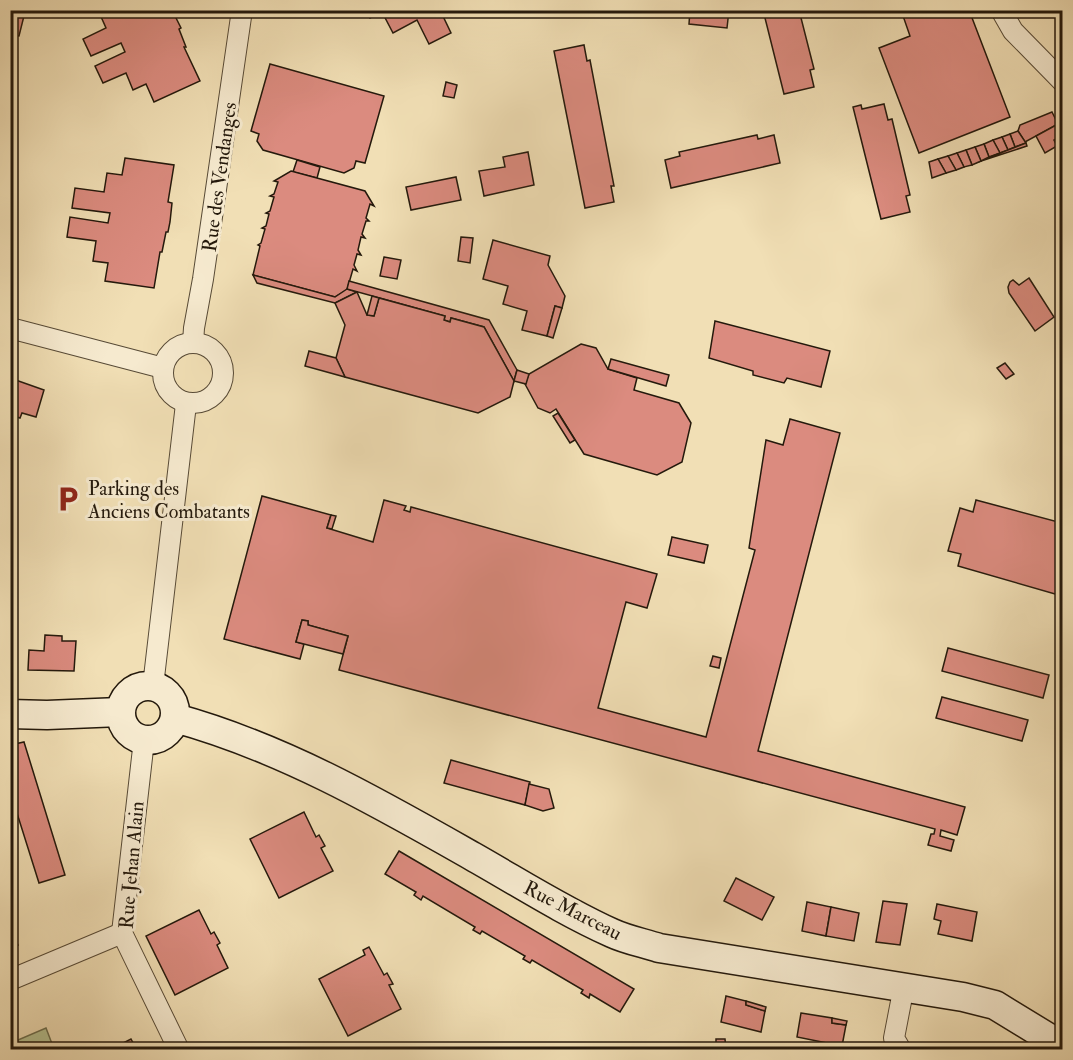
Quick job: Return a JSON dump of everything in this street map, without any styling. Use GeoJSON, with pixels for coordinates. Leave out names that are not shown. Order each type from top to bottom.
{"type":"FeatureCollection","features":[{"type":"Feature","properties":{"kind":"street","name":"Rue des Vendanges"},"geometry":{"type":"LineString","coordinates":[[194,343],[194,328],[242,10]]}},
{"type":"Feature","properties":{"kind":"street"},"geometry":{"type":"LineString","coordinates":[[1001,10],[1013,30],[1062,81]]}},
{"type":"Feature","properties":{"kind":"street"},"geometry":{"type":"LineString","coordinates":[[10,328],[163,368]]}},
{"type":"Feature","properties":{"kind":"street"},"geometry":{"type":"LineString","coordinates":[[194,343],[206,345],[216,353],[222,364],[224,377],[220,389],[211,398],[199,404],[186,404],[175,399],[167,390],[163,379],[163,368],[167,358],[174,350],[183,344],[194,343]]}},
{"type":"Feature","properties":{"kind":"street"},"geometry":{"type":"LineString","coordinates":[[153,686],[186,404]]}},
{"type":"Feature","properties":{"kind":"street"},"geometry":{"type":"LineString","coordinates":[[143,686],[153,686],[171,698],[175,718],[164,734],[157,738],[144,740],[127,731],[120,712],[123,700],[128,694],[143,686]]}},
{"type":"Feature","properties":{"kind":"street"},"geometry":{"type":"LineString","coordinates":[[10,714],[47,716],[120,712]]}},
{"type":"Feature","properties":{"kind":"street","name":"Rue Marceau"},"geometry":{"type":"LineString","coordinates":[[175,718],[218,729],[370,797],[614,934],[659,948],[963,997],[994,1005],[1062,1046]]}},
{"type":"Feature","properties":{"kind":"street","name":"Rue Jehan Alain"},"geometry":{"type":"LineString","coordinates":[[144,740],[122,933],[179,1050]]}},
{"type":"Feature","properties":{"kind":"street"},"geometry":{"type":"LineString","coordinates":[[10,980],[122,933]]}},
{"type":"Feature","properties":{"kind":"street"},"geometry":{"type":"LineString","coordinates":[[901,1050],[894,1038],[904,986]]}},
{"type":"Feature","properties":{"kind":"green space"},"geometry":{"type":"Polygon","coordinates":[[[46,1028],[54,1049],[11,1049],[11,1043],[46,1028]]]}},
{"type":"Feature","properties":{"kind":"building"},"geometry":{"type":"Polygon","coordinates":[[[10,10],[16,10],[15,15],[24,16],[19,36],[10,35],[10,10]]]}},
{"type":"Feature","properties":{"kind":"building"},"geometry":{"type":"Polygon","coordinates":[[[98,10],[172,10],[181,28],[179,29],[186,47],[184,47],[200,81],[154,102],[146,84],[133,90],[126,73],[103,83],[95,66],[125,52],[121,43],[91,56],[83,39],[106,28],[98,10]]]}},
{"type":"Feature","properties":{"kind":"building"},"geometry":{"type":"Polygon","coordinates":[[[366,10],[440,10],[451,33],[429,44],[417,20],[393,33],[382,12],[370,18],[366,10]]]}},
{"type":"Feature","properties":{"kind":"building"},"geometry":{"type":"Polygon","coordinates":[[[690,10],[729,10],[727,28],[689,24],[690,10]]]}},
{"type":"Feature","properties":{"kind":"building"},"geometry":{"type":"Polygon","coordinates":[[[763,10],[799,10],[814,69],[810,70],[814,87],[784,94],[763,10]]]}},
{"type":"Feature","properties":{"kind":"building"},"geometry":{"type":"Polygon","coordinates":[[[901,10],[969,10],[1010,117],[919,153],[879,48],[910,36],[901,10]]]}},
{"type":"Feature","properties":{"kind":"building"},"geometry":{"type":"Polygon","coordinates":[[[1053,10],[1062,10],[1062,40],[1053,10]]]}},
{"type":"Feature","properties":{"kind":"building"},"geometry":{"type":"Polygon","coordinates":[[[584,45],[587,61],[590,60],[614,186],[611,186],[614,202],[585,208],[554,51],[584,45]]]}},
{"type":"Feature","properties":{"kind":"building"},"geometry":{"type":"Polygon","coordinates":[[[270,64],[384,96],[365,163],[356,161],[354,168],[344,173],[263,150],[257,141],[259,134],[251,131],[270,64]]]}},
{"type":"Feature","properties":{"kind":"building"},"geometry":{"type":"Polygon","coordinates":[[[446,82],[457,85],[454,98],[443,96],[446,82]]]}},
{"type":"Feature","properties":{"kind":"building"},"geometry":{"type":"Polygon","coordinates":[[[884,104],[888,120],[892,119],[910,195],[906,196],[910,212],[881,219],[853,107],[861,105],[862,109],[884,104]]]}},
{"type":"Feature","properties":{"kind":"building"},"geometry":{"type":"Polygon","coordinates":[[[1052,112],[1058,124],[1025,142],[1018,131],[1020,125],[1052,112]]]}},
{"type":"Feature","properties":{"kind":"building"},"geometry":{"type":"Polygon","coordinates":[[[1058,124],[1062,125],[1062,133],[1059,133],[1060,137],[1054,140],[1057,146],[1045,153],[1036,136],[1058,124]]]}},
{"type":"Feature","properties":{"kind":"building"},"geometry":{"type":"Polygon","coordinates":[[[1018,131],[1026,143],[1015,147],[1010,134],[1018,131]]]}},
{"type":"Feature","properties":{"kind":"building"},"geometry":{"type":"Polygon","coordinates":[[[1010,134],[1015,147],[1008,150],[1002,137],[1010,134]]]}},
{"type":"Feature","properties":{"kind":"building"},"geometry":{"type":"Polygon","coordinates":[[[757,135],[758,139],[774,135],[780,163],[671,188],[665,160],[680,156],[679,152],[757,135]]]}},
{"type":"Feature","properties":{"kind":"building"},"geometry":{"type":"Polygon","coordinates":[[[1002,137],[1008,150],[1000,153],[993,140],[1002,137]]]}},
{"type":"Feature","properties":{"kind":"building"},"geometry":{"type":"Polygon","coordinates":[[[993,140],[1000,153],[989,157],[984,144],[993,140]]]}},
{"type":"Feature","properties":{"kind":"building"},"geometry":{"type":"Polygon","coordinates":[[[1026,143],[1027,146],[975,163],[1008,150],[1026,143]]]}},
{"type":"Feature","properties":{"kind":"building"},"geometry":{"type":"Polygon","coordinates":[[[984,144],[989,157],[981,161],[975,147],[984,144]]]}},
{"type":"Feature","properties":{"kind":"building"},"geometry":{"type":"Polygon","coordinates":[[[975,147],[981,161],[972,165],[966,150],[975,147]]]}},
{"type":"Feature","properties":{"kind":"building"},"geometry":{"type":"Polygon","coordinates":[[[966,150],[972,165],[964,167],[957,153],[966,150]]]}},
{"type":"Feature","properties":{"kind":"building"},"geometry":{"type":"Polygon","coordinates":[[[528,152],[534,185],[484,196],[479,171],[505,167],[503,157],[528,152]]]}},
{"type":"Feature","properties":{"kind":"building"},"geometry":{"type":"Polygon","coordinates":[[[957,153],[964,167],[956,170],[948,156],[957,153]]]}},
{"type":"Feature","properties":{"kind":"building"},"geometry":{"type":"Polygon","coordinates":[[[948,156],[956,170],[946,173],[938,159],[948,156]]]}},
{"type":"Feature","properties":{"kind":"building"},"geometry":{"type":"Polygon","coordinates":[[[125,158],[174,165],[168,202],[172,203],[170,222],[162,252],[160,252],[154,288],[105,281],[108,263],[93,261],[96,241],[67,237],[70,217],[108,223],[110,213],[72,208],[75,188],[104,192],[107,173],[122,175],[125,158]]]}},
{"type":"Feature","properties":{"kind":"building"},"geometry":{"type":"Polygon","coordinates":[[[938,159],[946,173],[932,178],[929,162],[938,159]]]}},
{"type":"Feature","properties":{"kind":"building"},"geometry":{"type":"Polygon","coordinates":[[[297,160],[320,167],[317,178],[293,172],[297,160]]]}},
{"type":"Feature","properties":{"kind":"building"},"geometry":{"type":"Polygon","coordinates":[[[291,171],[365,191],[374,206],[370,204],[366,218],[369,221],[366,221],[362,234],[365,238],[361,237],[358,250],[361,255],[357,254],[354,265],[357,271],[353,269],[347,290],[335,297],[253,275],[260,246],[258,245],[261,243],[265,229],[262,228],[266,226],[269,214],[266,213],[270,211],[274,197],[270,196],[274,194],[278,182],[274,181],[291,171]]]}},
{"type":"Feature","properties":{"kind":"building"},"geometry":{"type":"Polygon","coordinates":[[[456,177],[461,200],[411,210],[406,187],[456,177]]]}},
{"type":"Feature","properties":{"kind":"building"},"geometry":{"type":"Polygon","coordinates":[[[461,237],[473,238],[470,263],[458,261],[461,237]]]}},
{"type":"Feature","properties":{"kind":"building"},"geometry":{"type":"Polygon","coordinates":[[[493,240],[550,256],[548,265],[565,296],[562,308],[555,306],[547,336],[522,330],[527,311],[503,304],[508,286],[483,279],[493,240]]]}},
{"type":"Feature","properties":{"kind":"building"},"geometry":{"type":"Polygon","coordinates":[[[384,257],[401,260],[397,279],[380,276],[384,257]]]}},
{"type":"Feature","properties":{"kind":"building"},"geometry":{"type":"Polygon","coordinates":[[[253,275],[335,297],[347,289],[357,292],[335,303],[257,283],[253,275]]]}},
{"type":"Feature","properties":{"kind":"building"},"geometry":{"type":"Polygon","coordinates":[[[1029,278],[1054,317],[1035,331],[1009,293],[1008,287],[1013,280],[1019,285],[1029,278]]]}},
{"type":"Feature","properties":{"kind":"building"},"geometry":{"type":"Polygon","coordinates":[[[349,281],[489,320],[517,370],[514,381],[484,327],[451,318],[450,322],[444,320],[445,316],[347,289],[349,281]]]}},
{"type":"Feature","properties":{"kind":"building"},"geometry":{"type":"Polygon","coordinates":[[[357,292],[367,315],[374,316],[379,298],[445,316],[444,320],[450,322],[451,318],[484,327],[514,381],[510,397],[478,413],[345,377],[336,358],[345,325],[335,303],[357,292]]]}},
{"type":"Feature","properties":{"kind":"building"},"geometry":{"type":"Polygon","coordinates":[[[372,296],[379,298],[374,316],[367,315],[372,296]]]}},
{"type":"Feature","properties":{"kind":"building"},"geometry":{"type":"Polygon","coordinates":[[[555,306],[562,308],[553,338],[547,336],[555,306]]]}},
{"type":"Feature","properties":{"kind":"building"},"geometry":{"type":"Polygon","coordinates":[[[715,321],[830,351],[821,387],[787,378],[784,383],[753,375],[753,371],[709,358],[715,321]]]}},
{"type":"Feature","properties":{"kind":"building"},"geometry":{"type":"Polygon","coordinates":[[[581,344],[596,348],[608,369],[637,378],[634,390],[679,403],[691,423],[682,462],[657,475],[584,454],[556,409],[550,413],[538,408],[525,384],[529,374],[581,344]]]}},
{"type":"Feature","properties":{"kind":"building"},"geometry":{"type":"Polygon","coordinates":[[[309,351],[336,358],[345,377],[305,366],[309,351]]]}},
{"type":"Feature","properties":{"kind":"building"},"geometry":{"type":"Polygon","coordinates":[[[611,359],[669,375],[666,386],[608,369],[611,359]]]}},
{"type":"Feature","properties":{"kind":"building"},"geometry":{"type":"Polygon","coordinates":[[[1005,363],[1014,374],[1006,379],[997,368],[1005,363]]]}},
{"type":"Feature","properties":{"kind":"building"},"geometry":{"type":"Polygon","coordinates":[[[517,370],[529,374],[526,384],[514,381],[517,370]]]}},
{"type":"Feature","properties":{"kind":"building"},"geometry":{"type":"Polygon","coordinates":[[[10,378],[44,390],[36,417],[22,413],[20,418],[10,415],[10,378]]]}},
{"type":"Feature","properties":{"kind":"building"},"geometry":{"type":"Polygon","coordinates":[[[558,413],[575,440],[570,443],[553,416],[558,413]]]}},
{"type":"Feature","properties":{"kind":"building"},"geometry":{"type":"Polygon","coordinates":[[[790,419],[840,433],[758,751],[965,807],[957,835],[941,830],[940,836],[954,840],[951,851],[928,845],[935,829],[339,670],[348,636],[308,625],[308,621],[302,620],[296,642],[304,644],[300,659],[224,639],[262,496],[331,515],[327,528],[373,542],[384,500],[406,506],[404,510],[410,512],[411,507],[657,574],[647,608],[626,602],[598,708],[706,737],[755,550],[749,548],[766,440],[783,445],[790,419]]]}},
{"type":"Feature","properties":{"kind":"building"},"geometry":{"type":"Polygon","coordinates":[[[976,500],[1062,523],[1062,596],[958,566],[961,554],[948,551],[960,508],[973,512],[976,500]]]}},
{"type":"Feature","properties":{"kind":"building"},"geometry":{"type":"Polygon","coordinates":[[[331,515],[336,516],[332,529],[327,528],[331,515]]]}},
{"type":"Feature","properties":{"kind":"building"},"geometry":{"type":"Polygon","coordinates":[[[672,537],[708,545],[704,563],[668,555],[672,537]]]}},
{"type":"Feature","properties":{"kind":"building"},"geometry":{"type":"Polygon","coordinates":[[[302,620],[308,621],[308,625],[348,636],[343,654],[296,642],[302,620]]]}},
{"type":"Feature","properties":{"kind":"building"},"geometry":{"type":"Polygon","coordinates":[[[45,635],[62,636],[62,641],[76,641],[74,671],[28,670],[29,650],[44,651],[45,635]]]}},
{"type":"Feature","properties":{"kind":"building"},"geometry":{"type":"Polygon","coordinates":[[[948,648],[1049,675],[1043,698],[942,671],[948,648]]]}},
{"type":"Feature","properties":{"kind":"building"},"geometry":{"type":"Polygon","coordinates":[[[713,656],[721,658],[719,668],[710,666],[713,656]]]}},
{"type":"Feature","properties":{"kind":"building"},"geometry":{"type":"Polygon","coordinates":[[[942,697],[1028,720],[1022,741],[936,718],[942,697]]]}},
{"type":"Feature","properties":{"kind":"building"},"geometry":{"type":"Polygon","coordinates":[[[24,742],[65,875],[39,883],[10,791],[10,745],[24,742]]]}},
{"type":"Feature","properties":{"kind":"building"},"geometry":{"type":"Polygon","coordinates":[[[451,760],[530,782],[525,805],[444,783],[451,760]]]}},
{"type":"Feature","properties":{"kind":"building"},"geometry":{"type":"Polygon","coordinates":[[[529,784],[549,789],[554,808],[543,811],[525,805],[529,784]]]}},
{"type":"Feature","properties":{"kind":"building"},"geometry":{"type":"Polygon","coordinates":[[[304,812],[316,837],[319,835],[325,846],[321,848],[333,871],[279,898],[250,839],[304,812]]]}},
{"type":"Feature","properties":{"kind":"building"},"geometry":{"type":"Polygon","coordinates":[[[399,851],[634,989],[620,1012],[590,994],[589,998],[581,993],[583,990],[532,960],[530,963],[523,959],[525,956],[482,931],[480,934],[473,930],[475,927],[423,896],[421,900],[414,895],[416,892],[385,874],[399,851]]]}},
{"type":"Feature","properties":{"kind":"building"},"geometry":{"type":"Polygon","coordinates":[[[736,878],[774,897],[762,920],[724,901],[736,878]]]}},
{"type":"Feature","properties":{"kind":"building"},"geometry":{"type":"Polygon","coordinates":[[[883,901],[907,904],[900,945],[876,942],[883,901]]]}},
{"type":"Feature","properties":{"kind":"building"},"geometry":{"type":"Polygon","coordinates":[[[807,902],[831,907],[826,936],[802,931],[807,902]]]}},
{"type":"Feature","properties":{"kind":"building"},"geometry":{"type":"Polygon","coordinates":[[[937,904],[977,912],[972,941],[938,934],[941,921],[934,919],[937,904]]]}},
{"type":"Feature","properties":{"kind":"building"},"geometry":{"type":"Polygon","coordinates":[[[831,907],[859,913],[854,941],[826,936],[831,907]]]}},
{"type":"Feature","properties":{"kind":"building"},"geometry":{"type":"Polygon","coordinates":[[[199,910],[211,934],[214,932],[220,943],[217,945],[228,968],[175,995],[146,936],[199,910]]]}},
{"type":"Feature","properties":{"kind":"building"},"geometry":{"type":"Polygon","coordinates":[[[10,927],[18,945],[10,948],[10,927]]]}},
{"type":"Feature","properties":{"kind":"building"},"geometry":{"type":"Polygon","coordinates":[[[369,947],[384,975],[387,973],[393,984],[389,985],[401,1009],[348,1036],[319,979],[365,955],[363,950],[369,947]]]}},
{"type":"Feature","properties":{"kind":"building"},"geometry":{"type":"Polygon","coordinates":[[[726,996],[746,1001],[746,1005],[765,1011],[761,1032],[721,1022],[726,996]]]}},
{"type":"Feature","properties":{"kind":"building"},"geometry":{"type":"Polygon","coordinates":[[[746,1001],[766,1007],[765,1011],[746,1005],[746,1001]]]}},
{"type":"Feature","properties":{"kind":"building"},"geometry":{"type":"Polygon","coordinates":[[[801,1013],[832,1018],[832,1023],[846,1025],[842,1046],[797,1037],[801,1013]]]}},
{"type":"Feature","properties":{"kind":"building"},"geometry":{"type":"Polygon","coordinates":[[[832,1018],[847,1021],[846,1025],[832,1023],[832,1018]]]}},
{"type":"Feature","properties":{"kind":"building"},"geometry":{"type":"Polygon","coordinates":[[[131,1039],[137,1050],[120,1050],[123,1048],[121,1044],[131,1039]]]}},
{"type":"Feature","properties":{"kind":"building"},"geometry":{"type":"Polygon","coordinates":[[[716,1039],[725,1039],[726,1050],[716,1050],[716,1039]]]}},
{"type":"Feature","properties":{"kind":"place","name":"Parking des Anciens Combatants"},"geometry":{"type":"Point","coordinates":[68,499]}}]}
